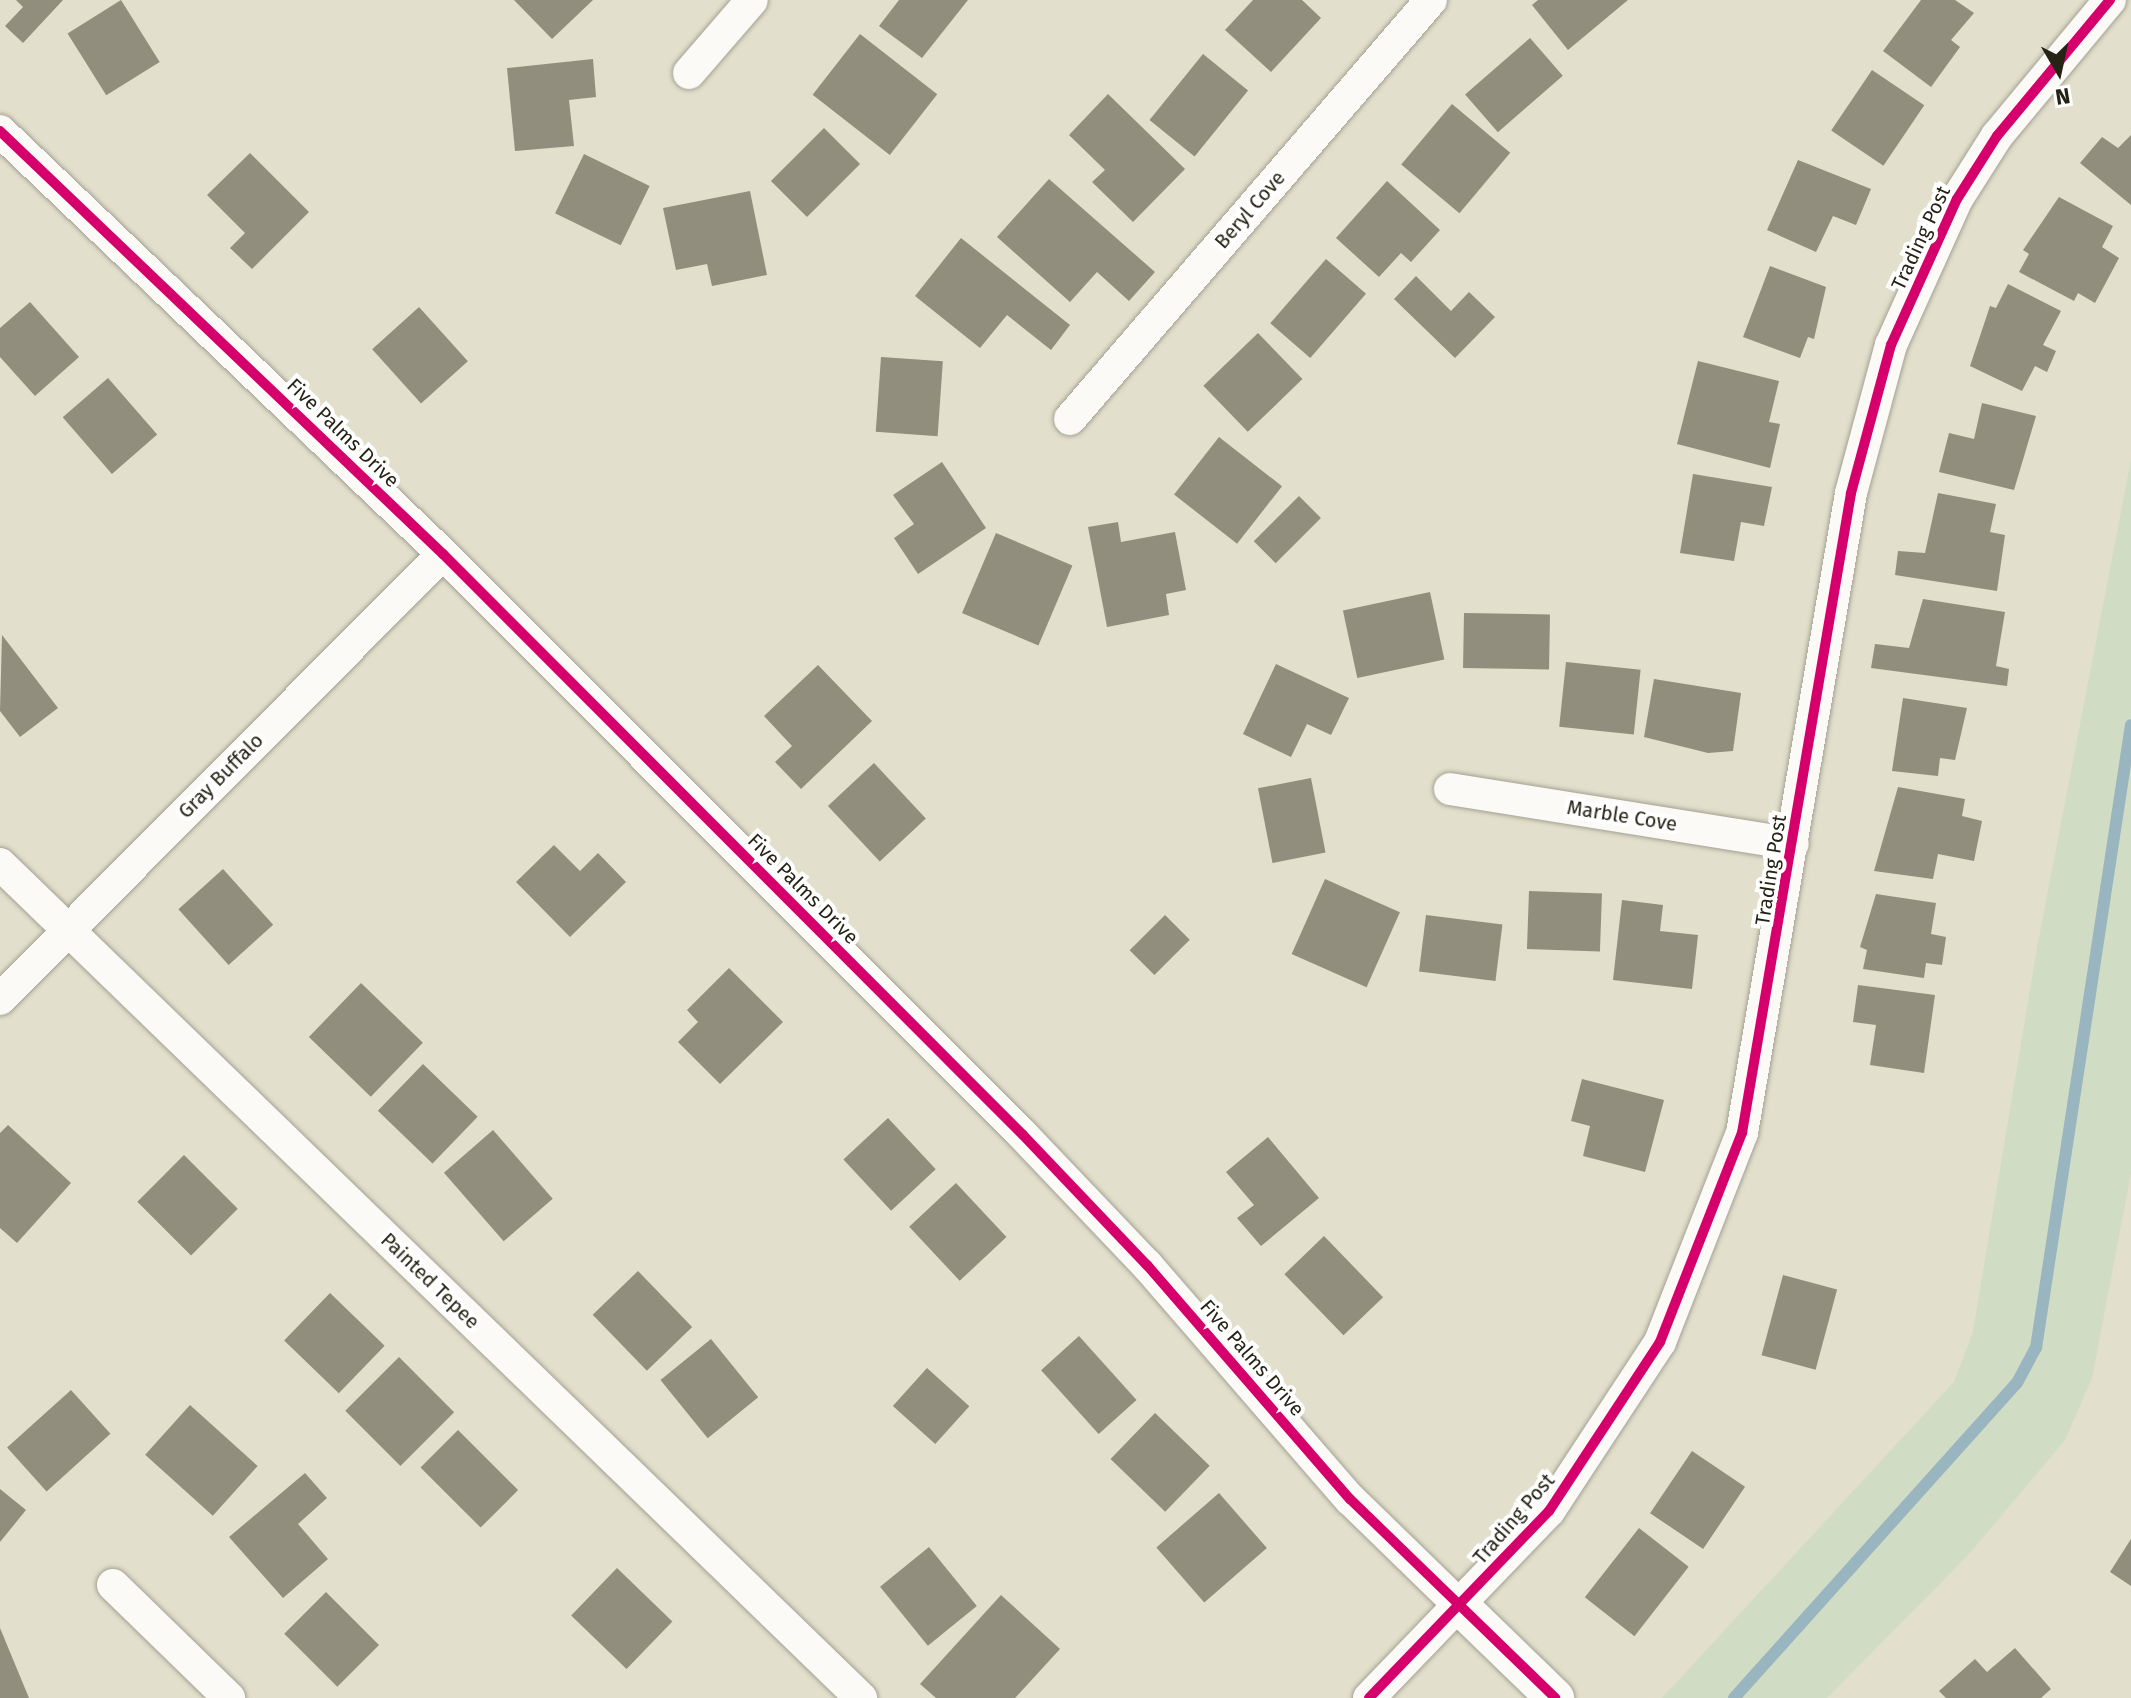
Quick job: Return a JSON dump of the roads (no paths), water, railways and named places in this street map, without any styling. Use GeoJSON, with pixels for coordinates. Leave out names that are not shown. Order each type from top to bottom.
{"type":"FeatureCollection","features":[{"type":"Feature","properties":{"kind":"street"},"geometry":{"type":"LineString","coordinates":[[689,73],[752,0]]}},
{"type":"Feature","properties":{"kind":"street","name":"Beryl Cove"},"geometry":{"type":"LineString","coordinates":[[1070,419],[1431,0]]}},
{"type":"Feature","properties":{"kind":"street","name":"Trading Post"},"geometry":{"type":"LineString","coordinates":[[1369,1698],[1459,1605],[1589,1459],[1660,1342],[1742,1133],[1851,493],[1891,345],[1990,146],[2110,0]]}},
{"type":"Feature","properties":{"kind":"street","name":"Five Palms Drive"},"geometry":{"type":"LineString","coordinates":[[0,131],[443,554],[1023,1135],[1147,1265],[1350,1499],[1555,1698]]}},
{"type":"Feature","properties":{"kind":"street","name":"Gray Buffalo"},"geometry":{"type":"LineString","coordinates":[[0,999],[443,554]]}},
{"type":"Feature","properties":{"kind":"street","name":"Marble Cove"},"geometry":{"type":"LineString","coordinates":[[1450,789],[1793,844]]}},
{"type":"Feature","properties":{"kind":"street","name":"Painted Tepee"},"geometry":{"type":"LineString","coordinates":[[0,864],[861,1698]]}},
{"type":"Feature","properties":{"kind":"street"},"geometry":{"type":"LineString","coordinates":[[113,1585],[229,1698]]}},
{"type":"Feature","properties":{"kind":"waterway"},"geometry":{"type":"LineString","coordinates":[[1734,1698],[2017,1383],[2036,1348],[2131,725]]}}]}
